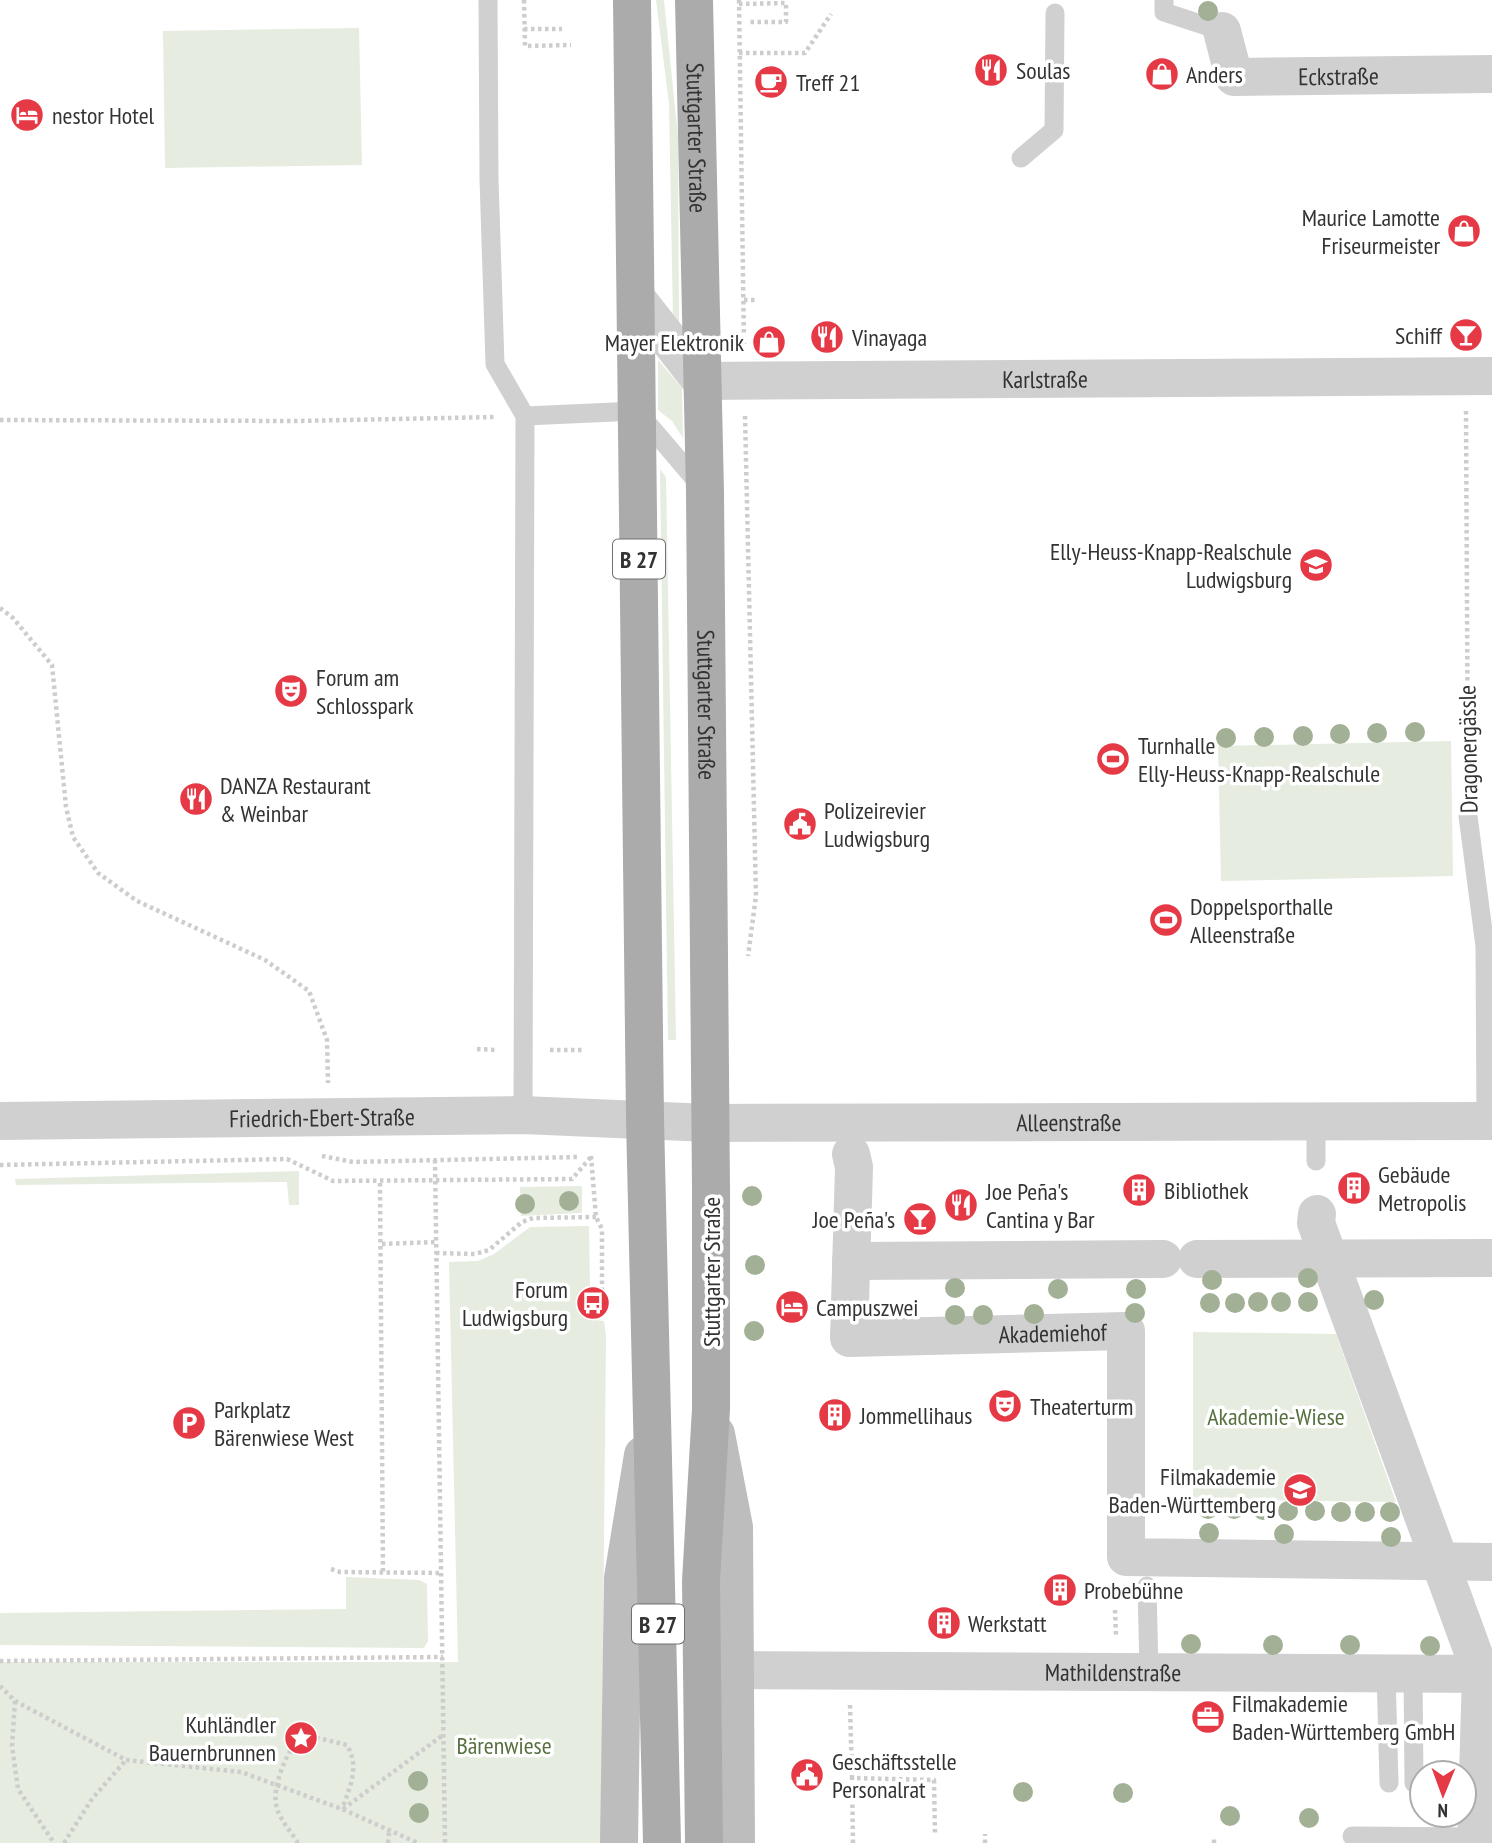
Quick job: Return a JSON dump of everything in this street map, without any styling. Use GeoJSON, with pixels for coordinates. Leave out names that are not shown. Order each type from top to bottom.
{"type":"FeatureCollection","features":[{"type":"Feature","properties":{"kind":"main road","name":"B 27"},"geometry":{"type":"LineString","coordinates":[[632,0],[645,1119],[662,1843]]}},
{"type":"Feature","properties":{"kind":"main road","name":"Stuttgarter Straße"},"geometry":{"type":"LineString","coordinates":[[694,0],[705,492],[711,1409],[701,1581],[704,1843]]}},
{"type":"Feature","properties":{"kind":"main road"},"geometry":{"type":"LineString","coordinates":[[619,1843],[623,1578],[651,1405]]}},
{"type":"Feature","properties":{"kind":"main road","name":"Stuttgarter Straße"},"geometry":{"type":"LineString","coordinates":[[711,1409],[734,1527],[736,1843]]}},
{"type":"Feature","properties":{"kind":"street","name":"Eckstraße"},"geometry":{"type":"LineString","coordinates":[[1222,31],[1234,77],[1492,74]]}},
{"type":"Feature","properties":{"kind":"street"},"geometry":{"type":"LineString","coordinates":[[637,299],[675,352],[701,381]]}},
{"type":"Feature","properties":{"kind":"street","name":"Karlstraße"},"geometry":{"type":"LineString","coordinates":[[701,381],[1479,376]]}},
{"type":"Feature","properties":{"kind":"street","name":"Friedrich-Ebert-Straße"},"geometry":{"type":"LineString","coordinates":[[0,1121],[523,1115],[645,1119]]}},
{"type":"Feature","properties":{"kind":"street","name":"Alleenstraße"},"geometry":{"type":"LineString","coordinates":[[645,1119],[709,1123],[1489,1121]]}},
{"type":"Feature","properties":{"kind":"street","name":"Akademiehof"},"geometry":{"type":"LineString","coordinates":[[851,1154],[849,1338],[1126,1331],[1126,1557],[1492,1562]]}},
{"type":"Feature","properties":{"kind":"street"},"geometry":{"type":"LineString","coordinates":[[1317,1214],[1317,1223],[1330,1260],[1442,1562],[1487,1674],[1476,1840]]}},
{"type":"Feature","properties":{"kind":"street"},"geometry":{"type":"LineString","coordinates":[[851,1261],[1492,1258]]}},
{"type":"Feature","properties":{"kind":"street","name":"Mathildenstraße"},"geometry":{"type":"LineString","coordinates":[[733,1670],[1487,1674]]}},
{"type":"Feature","properties":{"kind":"lane"},"geometry":{"type":"LineString","coordinates":[[488,0],[495,364],[525,416],[523,1115]]}},
{"type":"Feature","properties":{"kind":"lane"},"geometry":{"type":"LineString","coordinates":[[1164,0],[1164,12],[1222,31]]}},
{"type":"Feature","properties":{"kind":"lane"},"geometry":{"type":"LineString","coordinates":[[1021,158],[1054,130],[1055,13]]}},
{"type":"Feature","properties":{"kind":"lane"},"geometry":{"type":"LineString","coordinates":[[525,416],[637,411],[705,492]]}},
{"type":"Feature","properties":{"kind":"lane","name":"Dragonergässle"},"geometry":{"type":"LineString","coordinates":[[1468,816],[1485,946],[1489,1121]]}},
{"type":"Feature","properties":{"kind":"lane"},"geometry":{"type":"LineString","coordinates":[[1316,1122],[1316,1161]]}},
{"type":"Feature","properties":{"kind":"lane"},"geometry":{"type":"LineString","coordinates":[[1147,1586],[1149,1672]]}},
{"type":"Feature","properties":{"kind":"lane"},"geometry":{"type":"LineString","coordinates":[[1389,1783],[1399,1672]]}},
{"type":"Feature","properties":{"kind":"lane"},"geometry":{"type":"LineString","coordinates":[[1399,1672],[1411,1759]]}},
{"type":"Feature","properties":{"kind":"lane"},"geometry":{"type":"LineString","coordinates":[[1352,1836],[1476,1840]]}},
{"type":"Feature","properties":{"kind":"path"},"geometry":{"type":"LineString","coordinates":[[524,0],[525,46],[571,45]]}},
{"type":"Feature","properties":{"kind":"path"},"geometry":{"type":"LineString","coordinates":[[747,22],[786,22],[786,4],[739,2],[755,897],[748,961]]}},
{"type":"Feature","properties":{"kind":"path"},"geometry":{"type":"LineString","coordinates":[[739,53],[805,53],[831,15]]}},
{"type":"Feature","properties":{"kind":"path"},"geometry":{"type":"LineString","coordinates":[[524,29],[562,29]]}},
{"type":"Feature","properties":{"kind":"path"},"geometry":{"type":"LineString","coordinates":[[744,300],[758,300]]}},
{"type":"Feature","properties":{"kind":"path","name":"Dragonergässle"},"geometry":{"type":"LineString","coordinates":[[1468,816],[1479,376]]}},
{"type":"Feature","properties":{"kind":"path"},"geometry":{"type":"LineString","coordinates":[[0,420],[296,421],[525,416]]}},
{"type":"Feature","properties":{"kind":"path"},"geometry":{"type":"LineString","coordinates":[[0,608],[13,618],[51,665],[61,774],[73,837],[97,873],[137,901],[265,960],[309,991],[327,1040],[331,1118]]}},
{"type":"Feature","properties":{"kind":"path"},"geometry":{"type":"LineString","coordinates":[[578,1116],[591,1157],[596,1217],[602,1229],[602,1311]]}},
{"type":"Feature","properties":{"kind":"path"},"geometry":{"type":"LineString","coordinates":[[445,1843],[436,1253],[438,1182],[435,1160],[591,1157]]}},
{"type":"Feature","properties":{"kind":"path"},"geometry":{"type":"LineString","coordinates":[[0,1164],[287,1159],[333,1181],[380,1183],[572,1179],[591,1157]]}},
{"type":"Feature","properties":{"kind":"path"},"geometry":{"type":"LineString","coordinates":[[380,1183],[383,1574]]}},
{"type":"Feature","properties":{"kind":"path"},"geometry":{"type":"LineString","coordinates":[[436,1253],[475,1254],[489,1250],[522,1222],[533,1218],[596,1217]]}},
{"type":"Feature","properties":{"kind":"path"},"geometry":{"type":"LineString","coordinates":[[382,1244],[436,1242]]}},
{"type":"Feature","properties":{"kind":"path"},"geometry":{"type":"LineString","coordinates":[[331,1569],[383,1574],[442,1573]]}},
{"type":"Feature","properties":{"kind":"path"},"geometry":{"type":"LineString","coordinates":[[0,1661],[443,1657]]}},
{"type":"Feature","properties":{"kind":"path"},"geometry":{"type":"LineString","coordinates":[[0,1686],[15,1701],[127,1760],[241,1772],[342,1809],[418,1843]]}},
{"type":"Feature","properties":{"kind":"path"},"geometry":{"type":"LineString","coordinates":[[850,1695],[853,1843]]}},
{"type":"Feature","properties":{"kind":"path"},"geometry":{"type":"LineString","coordinates":[[15,1701],[12,1746],[18,1789],[54,1843]]}},
{"type":"Feature","properties":{"kind":"path"},"geometry":{"type":"LineString","coordinates":[[342,1809],[443,1734]]}},
{"type":"Feature","properties":{"kind":"path"},"geometry":{"type":"LineString","coordinates":[[298,1843],[278,1811],[278,1786],[287,1754],[297,1740],[318,1738],[347,1745],[355,1757],[353,1781],[342,1809]]}},
{"type":"Feature","properties":{"kind":"path"},"geometry":{"type":"LineString","coordinates":[[64,1843],[92,1799],[127,1760]]}},
{"type":"Feature","properties":{"kind":"path"},"geometry":{"type":"LineString","coordinates":[[852,1778],[934,1780],[935,1834]]}},
{"type":"Feature","properties":{"kind":"path"},"geometry":{"type":"LineString","coordinates":[[388,1843],[389,1832]]}},
{"type":"Feature","properties":{"kind":"path"},"geometry":{"type":"LineString","coordinates":[[985,1834],[985,1843]]}},
{"type":"Feature","properties":{"kind":"path"},"geometry":{"type":"LineString","coordinates":[[1214,1836],[1214,1843]]}},
{"type":"Feature","properties":{"kind":"green space"},"geometry":{"type":"Polygon","coordinates":[[[656,0],[664,0],[678,137],[679,323],[673,320],[669,104],[656,0]]]}},
{"type":"Feature","properties":{"kind":"green space"},"geometry":{"type":"Polygon","coordinates":[[[359,28],[362,165],[165,168],[163,31],[359,28]]]}},
{"type":"Feature","properties":{"kind":"green space"},"geometry":{"type":"Polygon","coordinates":[[[658,360],[682,388],[683,438],[672,421],[658,410],[658,360]]]}},
{"type":"Feature","properties":{"kind":"green space"},"geometry":{"type":"Polygon","coordinates":[[[660,469],[666,477],[676,1040],[668,1040],[660,469]]]}},
{"type":"Feature","properties":{"kind":"green space"},"geometry":{"type":"Polygon","coordinates":[[[1451,741],[1453,876],[1221,881],[1218,746],[1451,741]]]}},
{"type":"Feature","properties":{"kind":"green space"},"geometry":{"type":"Polygon","coordinates":[[[299,1171],[299,1205],[289,1205],[287,1182],[16,1185],[15,1179],[299,1171]]]}},
{"type":"Feature","properties":{"kind":"green space"},"geometry":{"type":"Polygon","coordinates":[[[582,1186],[580,1213],[521,1216],[520,1187],[582,1186]]]}},
{"type":"Feature","properties":{"kind":"green space","name":"Bärenwiese"},"geometry":{"type":"Polygon","coordinates":[[[589,1226],[590,1287],[587,1288],[586,1319],[604,1321],[606,1336],[601,1843],[0,1843],[0,1662],[458,1662],[449,1262],[478,1261],[494,1254],[530,1227],[589,1226]]]}},
{"type":"Feature","properties":{"kind":"green space","name":"Akademie-Wiese"},"geometry":{"type":"Polygon","coordinates":[[[1193,1332],[1336,1334],[1396,1502],[1193,1499],[1193,1332]]]}},
{"type":"Feature","properties":{"kind":"green space"},"geometry":{"type":"Polygon","coordinates":[[[346,1577],[419,1580],[427,1584],[428,1641],[424,1648],[0,1645],[0,1613],[346,1609],[346,1577]]]}},
{"type":"Feature","properties":{"kind":"place","name":"Soulas"},"geometry":{"type":"Point","coordinates":[991,70]}},
{"type":"Feature","properties":{"kind":"place","name":"Anders"},"geometry":{"type":"Point","coordinates":[1162,74]}},
{"type":"Feature","properties":{"kind":"place","name":"Treff 21"},"geometry":{"type":"Point","coordinates":[771,82]}},
{"type":"Feature","properties":{"kind":"place","name":"nestor Hotel"},"geometry":{"type":"Point","coordinates":[27,115]}},
{"type":"Feature","properties":{"kind":"place","name":"Maurice Lamotte Friseurmeister"},"geometry":{"type":"Point","coordinates":[1464,231]}},
{"type":"Feature","properties":{"kind":"place","name":"Schiff"},"geometry":{"type":"Point","coordinates":[1466,335]}},
{"type":"Feature","properties":{"kind":"place","name":"Vinayaga"},"geometry":{"type":"Point","coordinates":[827,337]}},
{"type":"Feature","properties":{"kind":"place","name":"Mayer Elektronik"},"geometry":{"type":"Point","coordinates":[769,342]}},
{"type":"Feature","properties":{"kind":"place","name":"Elly-Heuss-Knapp-Realschule Ludwigsburg"},"geometry":{"type":"Point","coordinates":[1316,565]}},
{"type":"Feature","properties":{"kind":"place","name":"Forum am Schlosspark"},"geometry":{"type":"Point","coordinates":[291,691]}},
{"type":"Feature","properties":{"kind":"place","name":"Turnhalle Elly-Heuss-Knapp-Realschule"},"geometry":{"type":"Point","coordinates":[1113,759]}},
{"type":"Feature","properties":{"kind":"place","name":"DANZA Restaurant & Weinbar"},"geometry":{"type":"Point","coordinates":[196,799]}},
{"type":"Feature","properties":{"kind":"place","name":"Polizeirevier Ludwigsburg"},"geometry":{"type":"Point","coordinates":[800,824]}},
{"type":"Feature","properties":{"kind":"place","name":"Doppelsporthalle Alleenstraße"},"geometry":{"type":"Point","coordinates":[1166,920]}},
{"type":"Feature","properties":{"kind":"place","name":"Gebäude Metropolis"},"geometry":{"type":"Point","coordinates":[1354,1188]}},
{"type":"Feature","properties":{"kind":"place","name":"Bibliothek"},"geometry":{"type":"Point","coordinates":[1139,1190]}},
{"type":"Feature","properties":{"kind":"place","name":"Joe Peña's Cantina y Bar"},"geometry":{"type":"Point","coordinates":[961,1205]}},
{"type":"Feature","properties":{"kind":"place","name":"Joe Peña's"},"geometry":{"type":"Point","coordinates":[920,1219]}},
{"type":"Feature","properties":{"kind":"place","name":"Forum Ludwigsburg"},"geometry":{"type":"Point","coordinates":[593,1303]}},
{"type":"Feature","properties":{"kind":"place","name":"Campuszwei"},"geometry":{"type":"Point","coordinates":[792,1307]}},
{"type":"Feature","properties":{"kind":"place","name":"Theaterturm"},"geometry":{"type":"Point","coordinates":[1005,1406]}},
{"type":"Feature","properties":{"kind":"place","name":"Jommellihaus"},"geometry":{"type":"Point","coordinates":[835,1415]}},
{"type":"Feature","properties":{"kind":"place","name":"Parkplatz Bärenwiese West"},"geometry":{"type":"Point","coordinates":[189,1423]}},
{"type":"Feature","properties":{"kind":"place","name":"Filmakademie Baden-Württemberg"},"geometry":{"type":"Point","coordinates":[1300,1490]}},
{"type":"Feature","properties":{"kind":"place","name":"Probebühne"},"geometry":{"type":"Point","coordinates":[1060,1590]}},
{"type":"Feature","properties":{"kind":"place","name":"Werkstatt"},"geometry":{"type":"Point","coordinates":[944,1623]}},
{"type":"Feature","properties":{"kind":"place","name":"Filmakademie Baden-Württemberg GmbH"},"geometry":{"type":"Point","coordinates":[1208,1717]}},
{"type":"Feature","properties":{"kind":"place","name":"Kuhländler Bauernbrunnen"},"geometry":{"type":"Point","coordinates":[301,1738]}},
{"type":"Feature","properties":{"kind":"place","name":"Geschäftsstelle Personalrat"},"geometry":{"type":"Point","coordinates":[807,1775]}}]}
